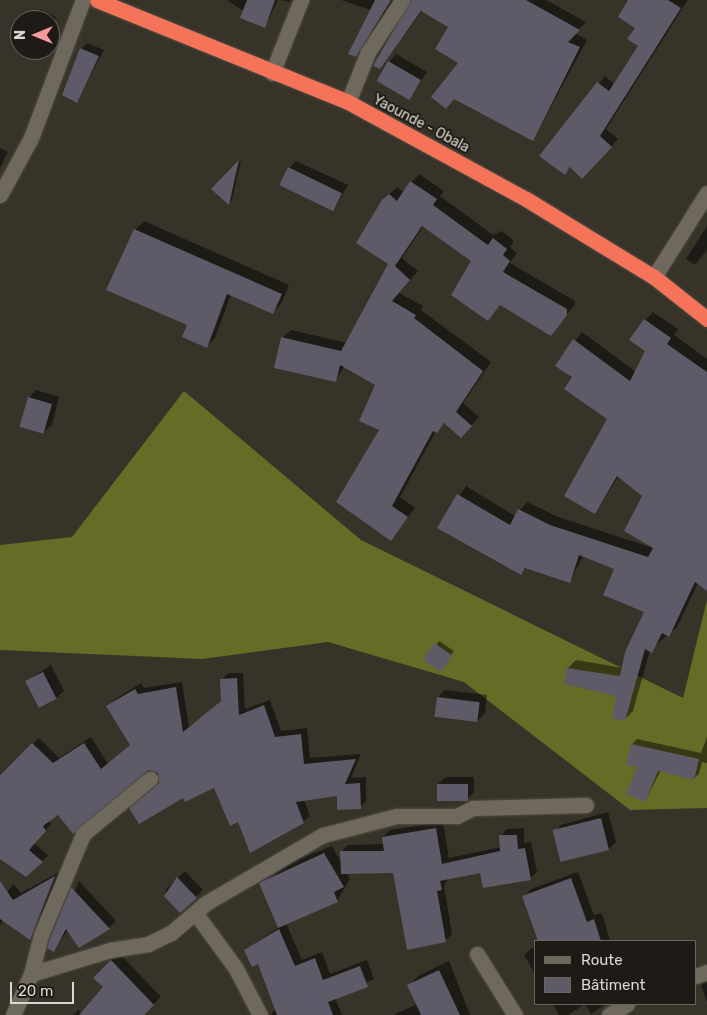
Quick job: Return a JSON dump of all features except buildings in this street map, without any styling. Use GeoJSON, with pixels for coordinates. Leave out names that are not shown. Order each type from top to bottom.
{"type":"FeatureCollection","features":[{"type":"Feature","properties":{"kind":"highway","name":"Yaounde - Obala"},"geometry":{"type":"LineString","coordinates":[[97,0],[272,73],[348,102],[526,199],[654,277],[707,319]]}},
{"type":"Feature","properties":{"kind":"street"},"geometry":{"type":"LineString","coordinates":[[0,195],[31,138],[83,0]]}},
{"type":"Feature","properties":{"kind":"street"},"geometry":{"type":"LineString","coordinates":[[272,73],[301,0]]}},
{"type":"Feature","properties":{"kind":"street"},"geometry":{"type":"LineString","coordinates":[[348,102],[368,52],[402,0]]}},
{"type":"Feature","properties":{"kind":"street"},"geometry":{"type":"LineString","coordinates":[[654,277],[707,193]]}},
{"type":"Feature","properties":{"kind":"street"},"geometry":{"type":"LineString","coordinates":[[12,1015],[31,974],[41,935],[83,834],[150,780]]}},
{"type":"Feature","properties":{"kind":"street"},"geometry":{"type":"LineString","coordinates":[[31,974],[110,950],[148,944],[196,914],[214,898],[323,835],[397,816],[457,816],[472,808],[586,805]]}},
{"type":"Feature","properties":{"kind":"street"},"geometry":{"type":"LineString","coordinates":[[196,914],[235,967],[260,1015]]}},
{"type":"Feature","properties":{"kind":"street"},"geometry":{"type":"LineString","coordinates":[[477,954],[516,1015]]}},
{"type":"Feature","properties":{"kind":"street"},"geometry":{"type":"LineString","coordinates":[[609,1015],[625,1005]]}},
{"type":"Feature","properties":{"kind":"green space"},"geometry":{"type":"Polygon","coordinates":[[[184,391],[361,540],[683,698],[707,600],[707,808],[630,810],[464,682],[328,642],[202,659],[0,650],[0,545],[72,537],[184,391]]]}}]}
